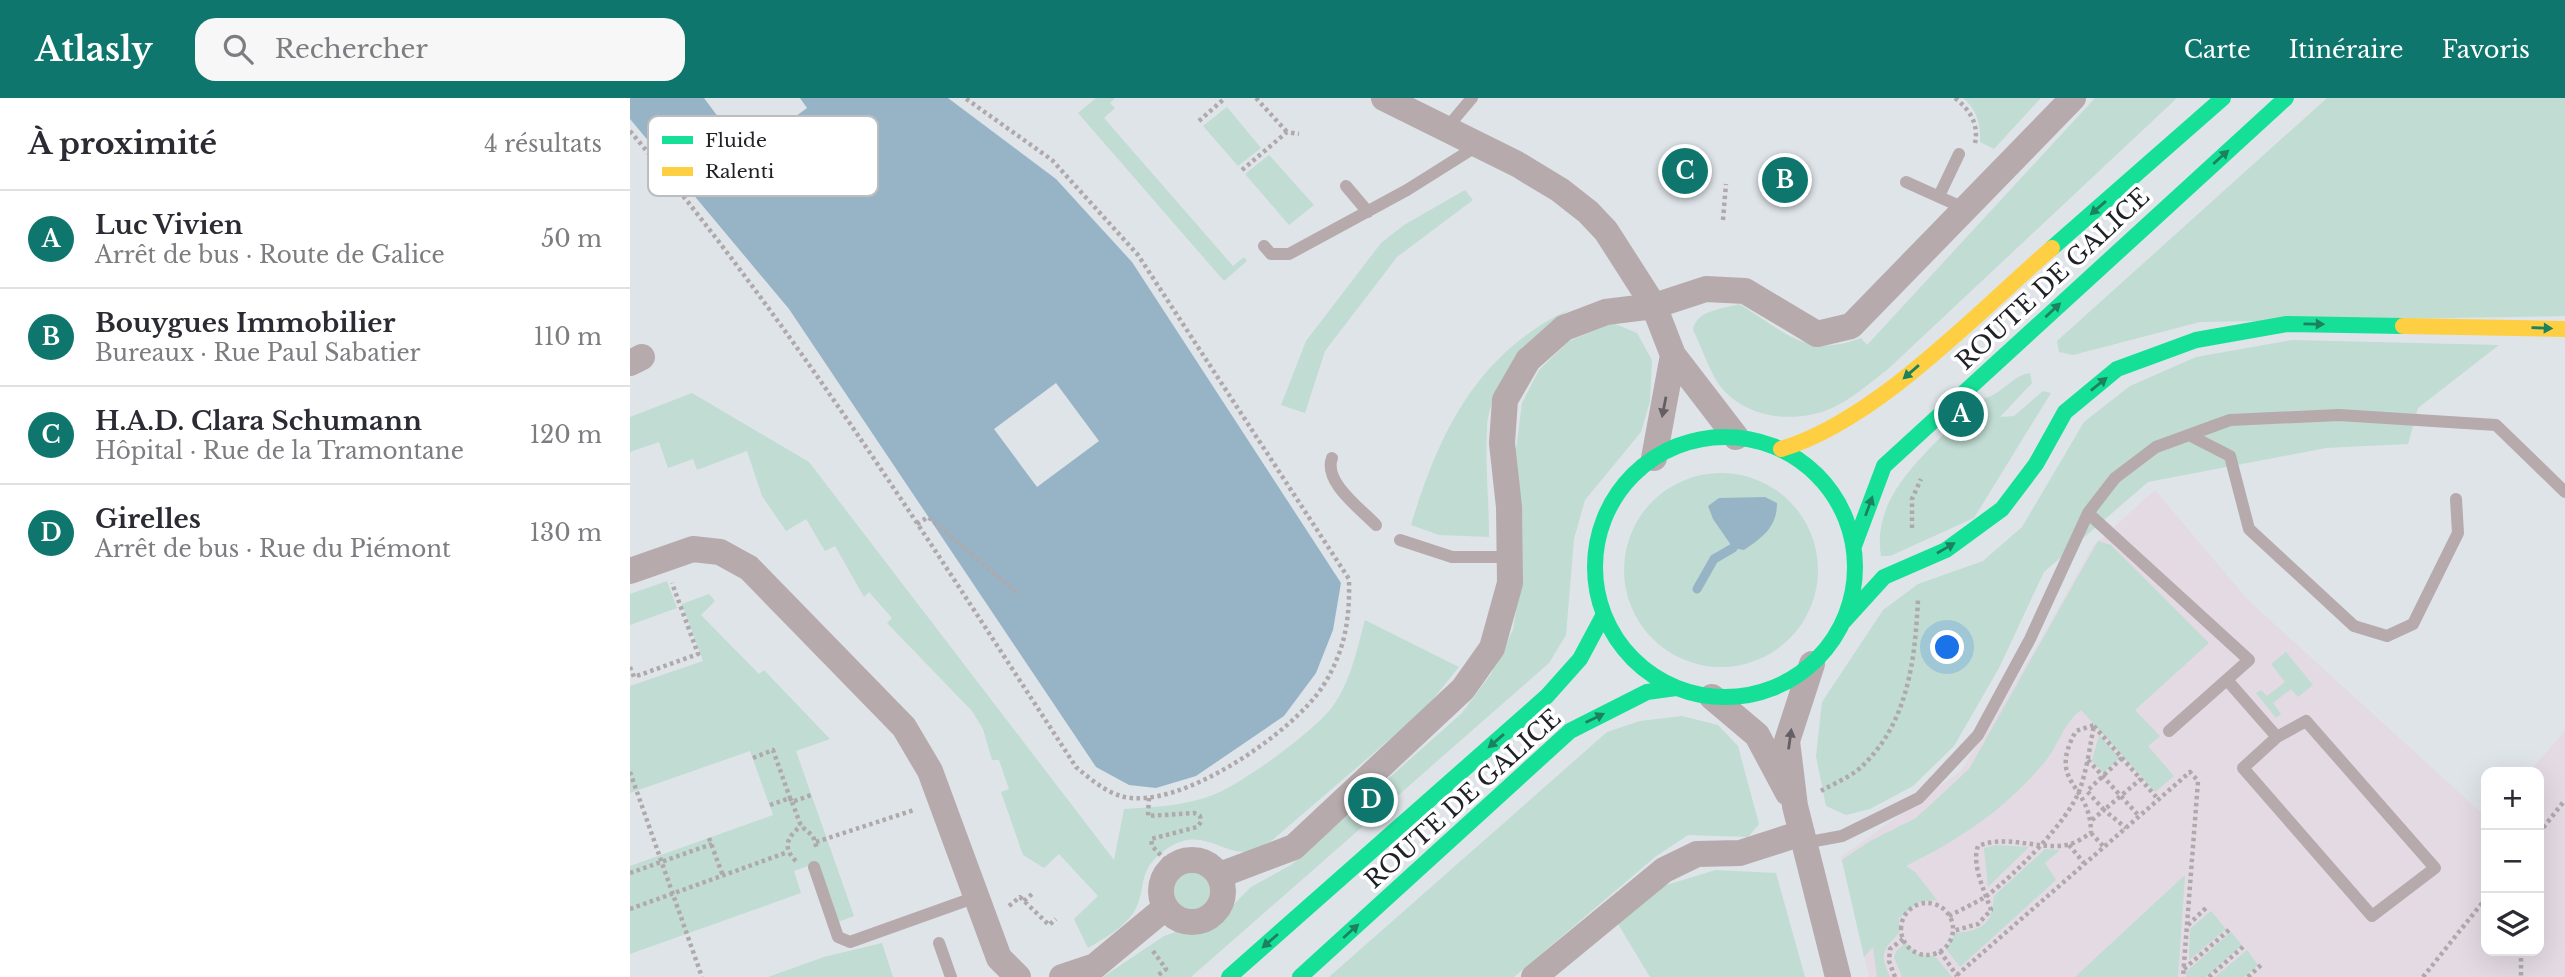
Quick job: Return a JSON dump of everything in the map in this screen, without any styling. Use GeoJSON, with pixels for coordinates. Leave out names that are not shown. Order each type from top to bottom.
{"type":"FeatureCollection","features":[{"type":"Feature","properties":{"kind":"main road","name":"ROUTE DE GALICE"},"geometry":{"type":"LineString","coordinates":[[1781,449],[1805,442],[1883,396],[2223,98]]}},
{"type":"Feature","properties":{"kind":"main road","name":"ROUTE DE GALICE"},"geometry":{"type":"LineString","coordinates":[[1854,546],[1884,466],[2286,98]]}},
{"type":"Feature","properties":{"kind":"main road"},"geometry":{"type":"LineString","coordinates":[[1844,621],[1855,582],[1854,546],[1840,505],[1822,480],[1781,449],[1736,437],[1689,442],[1654,458],[1635,472],[1612,501],[1597,538],[1594,576],[1603,616],[1622,648],[1649,674],[1676,688],[1712,697],[1750,695],[1772,688],[1812,664],[1844,621],[1884,576],[1946,550],[2002,509],[2036,464],[2065,412],[2117,369],[2196,340],[2287,324],[2565,329]]}},
{"type":"Feature","properties":{"kind":"main road","name":"ROUTE DE GALICE"},"geometry":{"type":"LineString","coordinates":[[1229,977],[1547,696],[1580,659],[1603,616]]}},
{"type":"Feature","properties":{"kind":"main road","name":"ROUTE DE GALICE"},"geometry":{"type":"LineString","coordinates":[[1300,977],[1570,730],[1647,692],[1676,688]]}},
{"type":"Feature","properties":{"kind":"street"},"geometry":{"type":"LineString","coordinates":[[1384,98],[1517,164],[1560,190],[1588,212],[1606,231],[1654,306],[1673,355],[1736,437]]}},
{"type":"Feature","properties":{"kind":"street"},"geometry":{"type":"LineString","coordinates":[[1220,875],[1294,847],[1463,689],[1492,648],[1510,583],[1511,557],[1502,443],[1505,400],[1528,360],[1564,328],[1606,312],[1654,306],[1706,289],[1745,291],[1817,334],[1851,326],[2073,98]]}},
{"type":"Feature","properties":{"kind":"street"},"geometry":{"type":"LineString","coordinates":[[1654,458],[1673,355]]}},
{"type":"Feature","properties":{"kind":"street"},"geometry":{"type":"LineString","coordinates":[[630,571],[693,549],[720,552],[749,568],[904,727],[930,771],[999,958],[1018,977]]}},
{"type":"Feature","properties":{"kind":"street"},"geometry":{"type":"LineString","coordinates":[[1812,664],[1787,741],[1795,806],[1838,977]]}},
{"type":"Feature","properties":{"kind":"street"},"geometry":{"type":"LineString","coordinates":[[1712,697],[1757,735],[1795,806]]}},
{"type":"Feature","properties":{"kind":"street"},"geometry":{"type":"LineString","coordinates":[[1534,977],[1664,870],[1697,853],[1740,853],[1803,838]]}},
{"type":"Feature","properties":{"kind":"street"},"geometry":{"type":"LineString","coordinates":[[1186,859],[1198,860],[1209,864],[1220,875],[1222,899],[1209,917],[1191,922],[1180,920],[1165,908],[1160,888],[1163,877],[1171,866],[1186,859]]}},
{"type":"Feature","properties":{"kind":"street"},"geometry":{"type":"LineString","coordinates":[[1062,977],[1095,966],[1165,908]]}},
{"type":"Feature","properties":{"kind":"lane"},"geometry":{"type":"LineString","coordinates":[[1445,130],[1472,98]]}},
{"type":"Feature","properties":{"kind":"lane"},"geometry":{"type":"LineString","coordinates":[[1264,246],[1271,254],[1289,254],[1367,212],[1477,146]]}},
{"type":"Feature","properties":{"kind":"lane"},"geometry":{"type":"LineString","coordinates":[[1938,197],[1959,154]]}},
{"type":"Feature","properties":{"kind":"lane"},"geometry":{"type":"LineString","coordinates":[[1906,182],[1966,209]]}},
{"type":"Feature","properties":{"kind":"lane"},"geometry":{"type":"LineString","coordinates":[[1346,187],[1367,212]]}},
{"type":"Feature","properties":{"kind":"lane"},"geometry":{"type":"LineString","coordinates":[[1803,838],[1842,836],[1919,798],[1978,734],[2030,639],[2088,513],[2115,478],[2156,447],[2230,420],[2339,415],[2496,425],[2565,492]]}},
{"type":"Feature","properties":{"kind":"lane"},"geometry":{"type":"LineString","coordinates":[[2191,436],[2230,456],[2249,529],[2354,626],[2387,636],[2413,624],[2458,533],[2456,499]]}},
{"type":"Feature","properties":{"kind":"lane"},"geometry":{"type":"LineString","coordinates":[[1332,458],[1330,472],[1336,483],[1376,525]]}},
{"type":"Feature","properties":{"kind":"lane"},"geometry":{"type":"LineString","coordinates":[[2088,513],[2249,660],[2169,731]]}},
{"type":"Feature","properties":{"kind":"lane"},"geometry":{"type":"LineString","coordinates":[[1400,540],[1452,557],[1511,557]]}},
{"type":"Feature","properties":{"kind":"lane"},"geometry":{"type":"LineString","coordinates":[[2227,680],[2277,737]]}},
{"type":"Feature","properties":{"kind":"lane"},"geometry":{"type":"LineString","coordinates":[[2306,721],[2435,868],[2372,916],[2243,768],[2277,737],[2306,721]]}},
{"type":"Feature","properties":{"kind":"lane"},"geometry":{"type":"LineString","coordinates":[[814,867],[838,937],[850,942],[976,897]]}},
{"type":"Feature","properties":{"kind":"lane"},"geometry":{"type":"LineString","coordinates":[[939,943],[951,977]]}},
{"type":"Feature","properties":{"kind":"path"},"geometry":{"type":"LineString","coordinates":[[685,196],[917,524],[1076,767],[1095,783],[1121,796],[1167,797],[1213,776],[1296,720],[1322,687],[1338,658],[1350,617],[1349,579],[1138,255],[1052,160],[965,98]]}},
{"type":"Feature","properties":{"kind":"path"},"geometry":{"type":"LineString","coordinates":[[1199,121],[1225,98]]}},
{"type":"Feature","properties":{"kind":"path"},"geometry":{"type":"LineString","coordinates":[[1256,98],[1287,132],[1299,134]]}},
{"type":"Feature","properties":{"kind":"path"},"geometry":{"type":"LineString","coordinates":[[630,131],[648,152]]}},
{"type":"Feature","properties":{"kind":"path"},"geometry":{"type":"LineString","coordinates":[[1242,170],[1287,132]]}},
{"type":"Feature","properties":{"kind":"path"},"geometry":{"type":"LineString","coordinates":[[1723,220],[1726,184]]}},
{"type":"Feature","properties":{"kind":"path"},"geometry":{"type":"LineString","coordinates":[[917,524],[928,517],[1020,594]]}},
{"type":"Feature","properties":{"kind":"path"},"geometry":{"type":"LineString","coordinates":[[630,667],[632,678],[698,654],[663,559]]}},
{"type":"Feature","properties":{"kind":"path"},"geometry":{"type":"LineString","coordinates":[[2094,725],[2158,799]]}},
{"type":"Feature","properties":{"kind":"path"},"geometry":{"type":"LineString","coordinates":[[1949,916],[1987,896],[2062,819],[2080,791],[2094,725]]}},
{"type":"Feature","properties":{"kind":"path"},"geometry":{"type":"LineString","coordinates":[[2094,725],[2076,731],[2064,752],[2067,779],[2080,791],[2091,821],[2091,833],[2104,847]]}},
{"type":"Feature","properties":{"kind":"path"},"geometry":{"type":"LineString","coordinates":[[753,758],[773,750],[801,826],[808,830],[816,842],[814,867]]}},
{"type":"Feature","properties":{"kind":"path"},"geometry":{"type":"LineString","coordinates":[[2080,791],[2087,791],[2122,758]]}},
{"type":"Feature","properties":{"kind":"path"},"geometry":{"type":"LineString","coordinates":[[2088,759],[2139,816]]}},
{"type":"Feature","properties":{"kind":"path"},"geometry":{"type":"LineString","coordinates":[[630,772],[702,977]]}},
{"type":"Feature","properties":{"kind":"path"},"geometry":{"type":"LineString","coordinates":[[1940,951],[1957,976],[2190,772],[2198,781],[2183,977]]}},
{"type":"Feature","properties":{"kind":"path"},"geometry":{"type":"LineString","coordinates":[[2091,821],[2140,779]]}},
{"type":"Feature","properties":{"kind":"path"},"geometry":{"type":"LineString","coordinates":[[2087,791],[2126,828]]}},
{"type":"Feature","properties":{"kind":"path"},"geometry":{"type":"LineString","coordinates":[[770,805],[811,795]]}},
{"type":"Feature","properties":{"kind":"path"},"geometry":{"type":"LineString","coordinates":[[1149,798],[1148,816],[1194,813],[1200,816],[1201,822],[1197,827],[1151,839],[1152,846],[1171,866]]}},
{"type":"Feature","properties":{"kind":"path"},"geometry":{"type":"LineString","coordinates":[[816,842],[941,800]]}},
{"type":"Feature","properties":{"kind":"path"},"geometry":{"type":"LineString","coordinates":[[2541,830],[2565,800]]}},
{"type":"Feature","properties":{"kind":"path"},"geometry":{"type":"LineString","coordinates":[[630,909],[788,852],[790,835],[801,826]]}},
{"type":"Feature","properties":{"kind":"path"},"geometry":{"type":"LineString","coordinates":[[1953,931],[1979,924],[1991,910],[1975,855],[1978,846],[2002,841],[2069,845],[2091,833]]}},
{"type":"Feature","properties":{"kind":"path"},"geometry":{"type":"LineString","coordinates":[[709,838],[723,876]]}},
{"type":"Feature","properties":{"kind":"path"},"geometry":{"type":"LineString","coordinates":[[630,873],[712,844]]}},
{"type":"Feature","properties":{"kind":"path"},"geometry":{"type":"LineString","coordinates":[[2069,845],[2085,864]]}},
{"type":"Feature","properties":{"kind":"path"},"geometry":{"type":"LineString","coordinates":[[1024,901],[1032,894]]}},
{"type":"Feature","properties":{"kind":"path"},"geometry":{"type":"LineString","coordinates":[[986,924],[1020,897],[1049,925],[1056,919]]}},
{"type":"Feature","properties":{"kind":"path"},"geometry":{"type":"LineString","coordinates":[[1920,904],[1937,905],[1949,916],[1953,931],[1946,947],[1923,955],[1915,952],[1903,939],[1902,922],[1912,908],[1920,904]]}},
{"type":"Feature","properties":{"kind":"path"},"geometry":{"type":"LineString","coordinates":[[2423,977],[2481,904]]}},
{"type":"Feature","properties":{"kind":"path"},"geometry":{"type":"LineString","coordinates":[[2187,925],[2208,906]]}},
{"type":"Feature","properties":{"kind":"path"},"geometry":{"type":"LineString","coordinates":[[2184,970],[2229,930]]}},
{"type":"Feature","properties":{"kind":"path"},"geometry":{"type":"LineString","coordinates":[[1895,977],[1889,961],[1891,949],[1903,939]]}},
{"type":"Feature","properties":{"kind":"path"},"geometry":{"type":"LineString","coordinates":[[2209,977],[2244,946]]}},
{"type":"Feature","properties":{"kind":"path"},"geometry":{"type":"LineString","coordinates":[[2521,956],[2521,977]]}},
{"type":"Feature","properties":{"kind":"path"},"geometry":{"type":"LineString","coordinates":[[2248,977],[2261,965]]}},
{"type":"Feature","properties":{"kind":"path"},"geometry":{"type":"LineString","coordinates":[[1156,977],[1166,969]]}},
{"type":"Feature","properties":{"kind":"shaded area"},"geometry":{"type":"Polygon","coordinates":[[[2155,490],[2248,600],[2481,812],[2481,956],[2544,956],[2544,767],[2533,767],[2565,731],[2565,977],[1869,977],[1841,857],[1961,771],[2037,646],[2093,546],[2155,490]]]}},
{"type":"Feature","properties":{"kind":"green space"},"geometry":{"type":"Polygon","coordinates":[[[1096,98],[1115,98],[1110,103],[1115,108],[1104,118],[1233,266],[1244,257],[1247,261],[1224,281],[1078,113],[1096,98]]]}},
{"type":"Feature","properties":{"kind":"green space"},"geometry":{"type":"Polygon","coordinates":[[[1963,98],[2041,98],[1994,149],[1980,142],[1977,118],[1972,107],[1963,98]]]}},
{"type":"Feature","properties":{"kind":"green space"},"geometry":{"type":"Polygon","coordinates":[[[2095,98],[2177,98],[1887,370],[1863,389],[1823,412],[1789,417],[1755,411],[1740,404],[1716,380],[1693,330],[1695,323],[1705,314],[1739,304],[1783,333],[1810,344],[1842,344],[1861,338],[1867,345],[2095,98]]]}},
{"type":"Feature","properties":{"kind":"green space"},"geometry":{"type":"Polygon","coordinates":[[[2327,98],[2565,98],[2565,316],[2200,322],[2073,355],[2059,352],[2057,341],[2327,98]]]}},
{"type":"Feature","properties":{"kind":"green space"},"geometry":{"type":"Polygon","coordinates":[[[1227,107],[1261,148],[1238,166],[1203,126],[1227,107]]]}},
{"type":"Feature","properties":{"kind":"green space"},"geometry":{"type":"Polygon","coordinates":[[[1269,155],[1314,205],[1289,225],[1245,174],[1269,155]]]}},
{"type":"Feature","properties":{"kind":"green space"},"geometry":{"type":"Polygon","coordinates":[[[1465,190],[1473,200],[1397,257],[1325,351],[1305,413],[1281,405],[1306,341],[1381,243],[1404,225],[1465,190]]]}},
{"type":"Feature","properties":{"kind":"green space"},"geometry":{"type":"Polygon","coordinates":[[[1568,310],[1541,333],[1516,362],[1496,394],[1490,411],[1487,428],[1489,537],[1439,535],[1411,525],[1435,458],[1466,399],[1509,349],[1536,328],[1568,310]]]}},
{"type":"Feature","properties":{"kind":"green space"},"geometry":{"type":"Polygon","coordinates":[[[1613,323],[1637,333],[1652,360],[1650,401],[1641,432],[1585,500],[1574,539],[1566,635],[1549,663],[1191,977],[1103,977],[1164,936],[1221,923],[1232,906],[1251,887],[1291,865],[1462,713],[1491,674],[1513,630],[1522,571],[1522,516],[1516,449],[1522,403],[1539,370],[1569,341],[1613,323]]]}},
{"type":"Feature","properties":{"kind":"green space"},"geometry":{"type":"Polygon","coordinates":[[[2292,340],[2499,345],[2418,408],[2408,444],[2326,448],[2148,482],[2044,572],[1999,668],[1954,746],[1913,786],[1870,809],[1846,815],[1826,806],[1816,756],[1822,702],[1883,610],[1918,584],[1983,561],[2022,527],[2084,422],[2130,386],[2196,357],[2292,340]]]}},
{"type":"Feature","properties":{"kind":"green space"},"geometry":{"type":"Polygon","coordinates":[[[2030,373],[2032,383],[2000,417],[2014,416],[2043,391],[2051,393],[1974,518],[1890,556],[1881,556],[1883,519],[1889,503],[1909,472],[1969,407],[1993,395],[2020,376],[2030,373]]]}},
{"type":"Feature","properties":{"kind":"green space"},"geometry":{"type":"Polygon","coordinates":[[[692,393],[809,462],[1114,860],[1124,809],[1180,804],[1226,789],[1295,742],[1324,716],[1344,686],[1365,620],[1459,667],[1425,709],[1270,842],[1253,850],[1240,852],[1202,840],[1192,840],[1180,842],[1157,856],[1146,872],[1138,903],[1130,918],[1113,933],[1088,948],[1074,919],[1098,896],[1059,854],[1044,868],[1023,855],[1001,792],[1009,789],[999,760],[992,760],[983,729],[972,711],[887,623],[892,618],[869,592],[864,597],[835,546],[825,551],[806,519],[786,531],[762,496],[747,451],[697,470],[693,459],[668,468],[659,442],[630,452],[630,417],[692,393]]]}},
{"type":"Feature","properties":{"kind":"green space"},"geometry":{"type":"Polygon","coordinates":[[[1721,473],[1758,480],[1790,501],[1811,533],[1818,570],[1811,607],[1790,639],[1758,660],[1721,667],[1684,660],[1652,639],[1631,607],[1624,570],[1631,533],[1652,501],[1684,480],[1721,473]]]}},
{"type":"Feature","properties":{"kind":"green space"},"geometry":{"type":"Polygon","coordinates":[[[2098,541],[2111,545],[2209,643],[2135,710],[2160,736],[2148,746],[2174,776],[2155,792],[2081,710],[2070,721],[2044,763],[1998,809],[1946,845],[1906,866],[1915,872],[1937,900],[1919,902],[1899,918],[1899,933],[1884,952],[1890,977],[1877,977],[1873,947],[1864,957],[1842,860],[1870,841],[1916,818],[1969,769],[2098,541]]]}},
{"type":"Feature","properties":{"kind":"green space"},"geometry":{"type":"Polygon","coordinates":[[[667,581],[677,608],[630,625],[630,594],[667,581]]]}},
{"type":"Feature","properties":{"kind":"green space"},"geometry":{"type":"Polygon","coordinates":[[[709,594],[715,601],[701,615],[759,674],[764,670],[830,739],[796,751],[854,916],[838,922],[817,863],[794,871],[801,893],[630,954],[630,866],[773,815],[750,751],[630,793],[630,686],[703,661],[682,604],[709,594]]]}},
{"type":"Feature","properties":{"kind":"green space"},"geometry":{"type":"Polygon","coordinates":[[[2286,652],[2313,685],[2298,697],[2291,689],[2273,703],[2281,714],[2276,718],[2256,693],[2261,690],[2267,696],[2285,682],[2271,664],[2286,652]]]}},
{"type":"Feature","properties":{"kind":"green space"},"geometry":{"type":"Polygon","coordinates":[[[1682,716],[1718,725],[1738,746],[1759,824],[1748,837],[1688,835],[1655,857],[1514,977],[1329,977],[1607,732],[1640,721],[1682,716]]]}},
{"type":"Feature","properties":{"kind":"green space"},"geometry":{"type":"Polygon","coordinates":[[[2099,735],[2120,758],[2103,773],[2092,761],[2099,735]]]}},
{"type":"Feature","properties":{"kind":"green space"},"geometry":{"type":"Polygon","coordinates":[[[1996,845],[2029,847],[1988,887],[1984,848],[1996,845]]]}},
{"type":"Feature","properties":{"kind":"green space"},"geometry":{"type":"Polygon","coordinates":[[[2045,849],[2060,850],[2045,863],[2056,880],[1960,967],[1946,949],[1956,933],[1974,930],[1985,923],[1991,913],[1994,896],[2045,849]]]}},
{"type":"Feature","properties":{"kind":"green space"},"geometry":{"type":"Polygon","coordinates":[[[1716,870],[1776,873],[1805,977],[1650,977],[1618,924],[1663,886],[1716,870]]]}},
{"type":"Feature","properties":{"kind":"green space"},"geometry":{"type":"Polygon","coordinates":[[[1192,873],[1204,879],[1210,891],[1204,903],[1192,909],[1180,903],[1174,891],[1180,879],[1192,873]]]}},
{"type":"Feature","properties":{"kind":"green space"},"geometry":{"type":"Polygon","coordinates":[[[2185,875],[2178,977],[2075,977],[2185,875]]]}},
{"type":"Feature","properties":{"kind":"green space"},"geometry":{"type":"Polygon","coordinates":[[[2211,911],[2226,929],[2189,960],[2190,929],[2211,911]]]}},
{"type":"Feature","properties":{"kind":"green space"},"geometry":{"type":"Polygon","coordinates":[[[2231,932],[2242,945],[2206,977],[2186,977],[2186,972],[2231,932]]]}},
{"type":"Feature","properties":{"kind":"green space"},"geometry":{"type":"Polygon","coordinates":[[[882,943],[893,977],[768,977],[824,957],[882,943]]]}},
{"type":"Feature","properties":{"kind":"green space"},"geometry":{"type":"Polygon","coordinates":[[[1906,943],[1917,954],[1935,956],[1952,977],[1902,977],[1894,957],[1897,950],[1906,943]]]}},
{"type":"Feature","properties":{"kind":"green space"},"geometry":{"type":"Polygon","coordinates":[[[2247,950],[2258,965],[2244,977],[2215,977],[2247,950]]]}},
{"type":"Feature","properties":{"kind":"water"},"geometry":{"type":"Polygon","coordinates":[[[630,98],[948,98],[1056,179],[1132,262],[1341,583],[1333,630],[1316,673],[1284,716],[1196,776],[1156,788],[1129,785],[1096,767],[789,309],[694,196],[878,196],[878,116],[648,116],[648,141],[630,119],[630,98]]]}},
{"type":"Feature","properties":{"kind":"water"},"geometry":{"type":"Polygon","coordinates":[[[1765,497],[1777,503],[1772,525],[1763,536],[1744,550],[1733,548],[1713,519],[1708,506],[1719,498],[1765,497]]]}},
{"type":"Feature","properties":{"kind":"pier"},"geometry":{"type":"Polygon","coordinates":[[[704,98],[800,98],[807,108],[796,116],[717,116],[704,98]]]}},
{"type":"Feature","properties":{"kind":"pier"},"geometry":{"type":"Polygon","coordinates":[[[1056,383],[1099,441],[1037,487],[994,429],[1056,383]]]}},
{"type":"Feature","properties":{"kind":"waterway"},"geometry":{"type":"LineString","coordinates":[[1697,589],[1714,559],[1733,548]]}},
{"type":"Feature","properties":{"kind":"traffic: fast"},"geometry":{"type":"LineString","coordinates":[[2052,248],[2223,98]]}},
{"type":"Feature","properties":{"kind":"traffic: fast"},"geometry":{"type":"LineString","coordinates":[[1854,546],[1884,466],[2286,98]]}},
{"type":"Feature","properties":{"kind":"traffic: fast"},"geometry":{"type":"LineString","coordinates":[[1844,621],[1884,577],[1946,550],[2002,509],[2036,464],[2065,412],[2117,369],[2196,340],[2287,324],[2403,326]]}},
{"type":"Feature","properties":{"kind":"traffic: fast"},"geometry":{"type":"LineString","coordinates":[[1725,437],[1775,447],[1797,459],[1817,475],[1833,495],[1845,517],[1855,567],[1845,617],[1833,639],[1817,659],[1797,675],[1775,687],[1725,697],[1675,687],[1653,675],[1633,659],[1617,639],[1605,617],[1595,567],[1605,517],[1617,495],[1633,475],[1653,459],[1675,447],[1725,437]]}},
{"type":"Feature","properties":{"kind":"traffic: fast"},"geometry":{"type":"LineString","coordinates":[[1229,977],[1547,696],[1580,659],[1603,616]]}},
{"type":"Feature","properties":{"kind":"traffic: fast"},"geometry":{"type":"LineString","coordinates":[[1300,977],[1570,731],[1647,692],[1676,688]]}},
{"type":"Feature","properties":{"kind":"traffic: slow"},"geometry":{"type":"LineString","coordinates":[[1781,449],[1817,435],[1853,415],[1889,390],[1958,333],[2052,248]]}},
{"type":"Feature","properties":{"kind":"traffic: slow"},"geometry":{"type":"LineString","coordinates":[[2403,326],[2565,329]]}},
{"type":"Feature","properties":{"kind":"place","name":"H.A.D. Clara Schumann"},"geometry":{"type":"Point","coordinates":[1685,171]}},
{"type":"Feature","properties":{"kind":"place","name":"Bouygues Immobilier"},"geometry":{"type":"Point","coordinates":[1785,180]}},
{"type":"Feature","properties":{"kind":"place","name":"Luc Vivien"},"geometry":{"type":"Point","coordinates":[1961,414]}},
{"type":"Feature","properties":{"kind":"place","name":"Girelles"},"geometry":{"type":"Point","coordinates":[1371,800]}}]}
